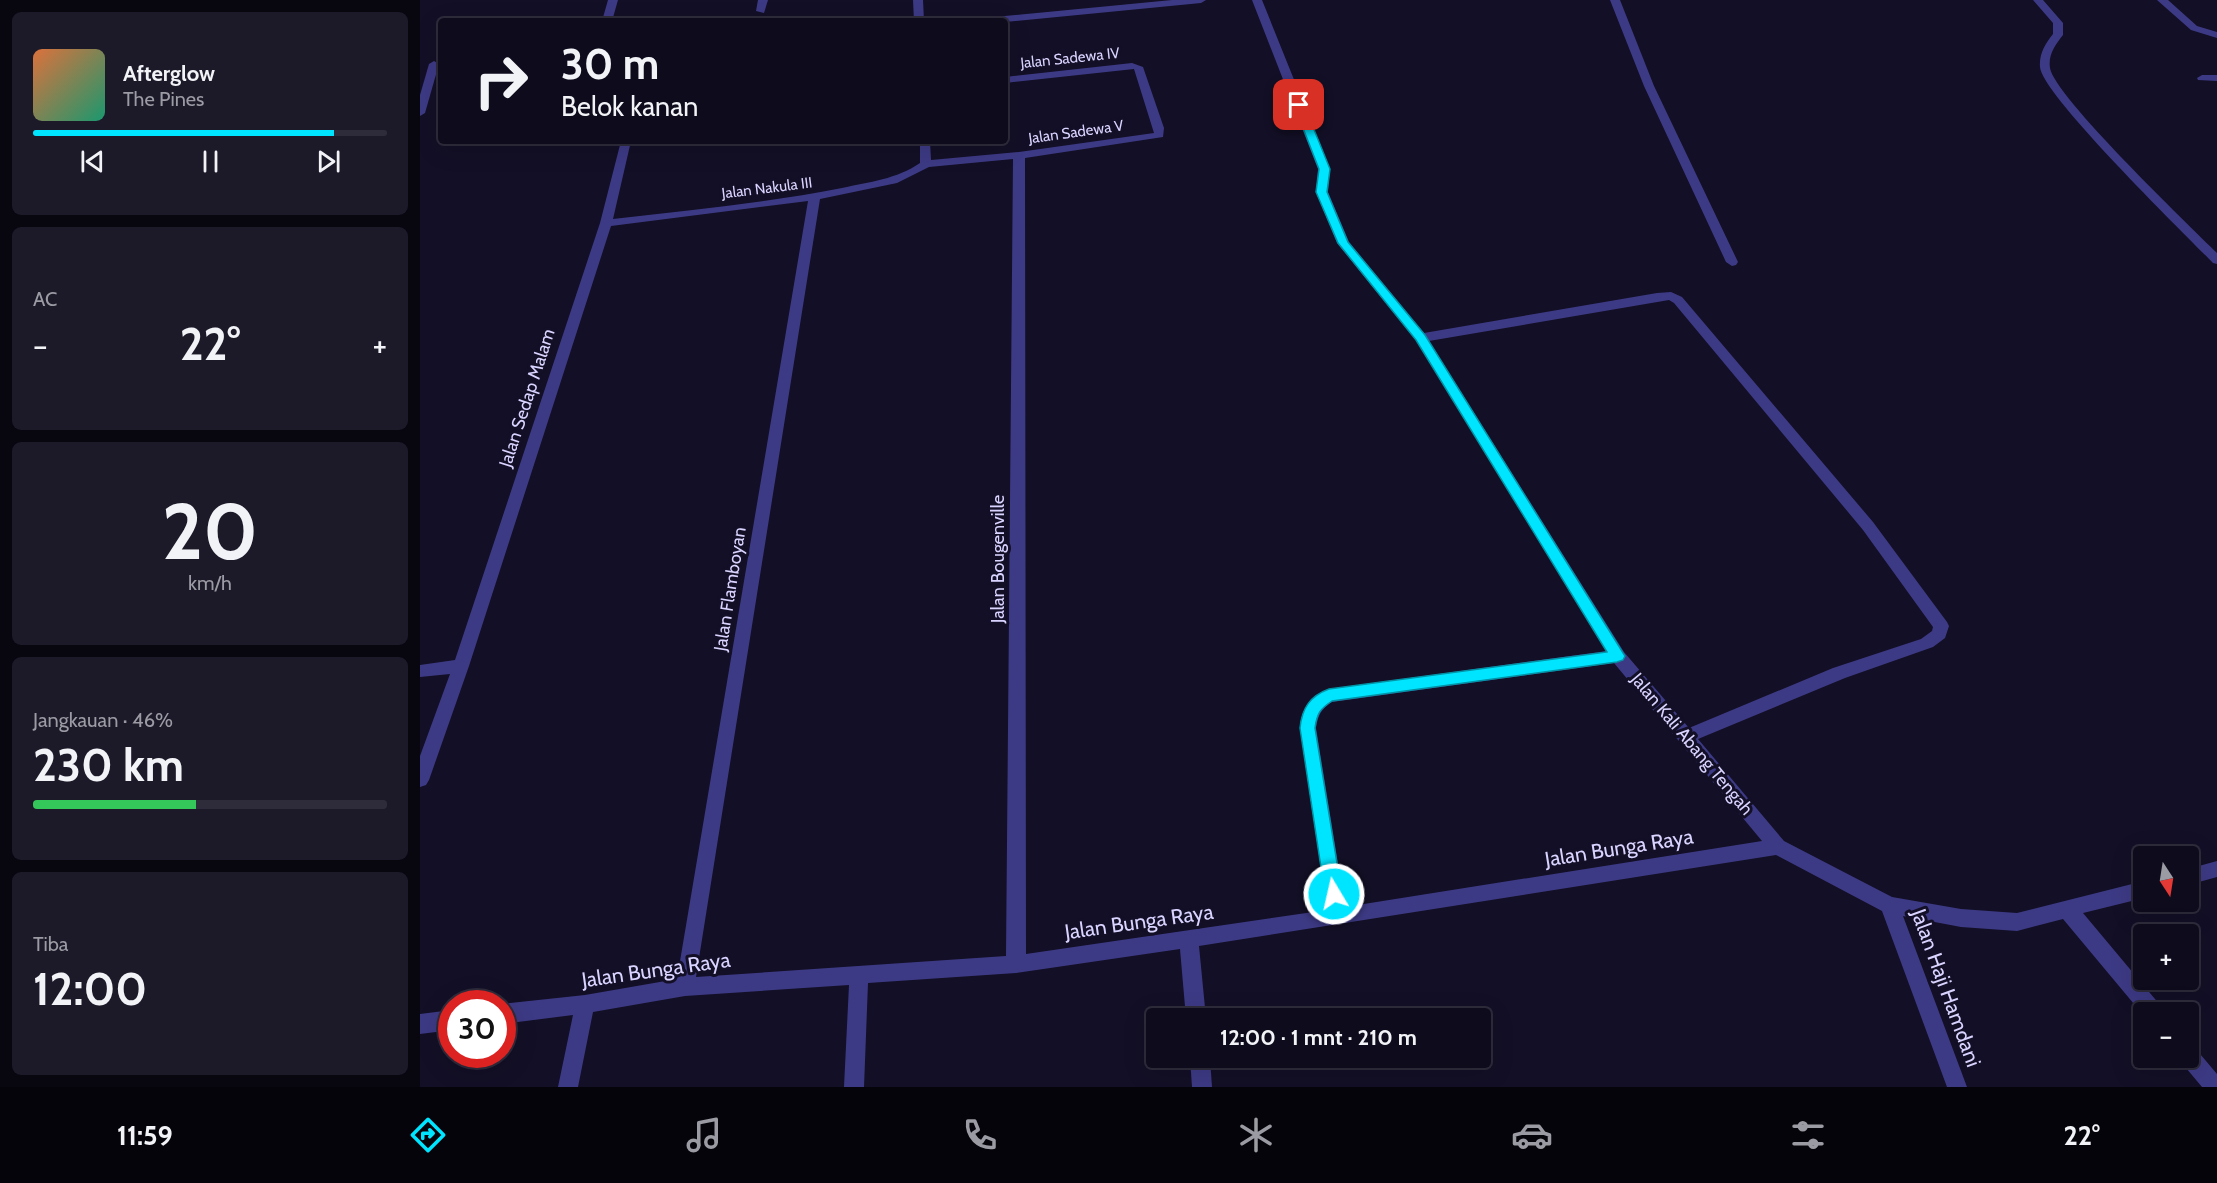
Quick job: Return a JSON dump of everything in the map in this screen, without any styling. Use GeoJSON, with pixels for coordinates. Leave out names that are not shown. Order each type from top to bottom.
{"type":"FeatureCollection","features":[{"type":"Feature","properties":{"kind":"street"},"geometry":{"type":"LineString","coordinates":[[608,18],[613,0]]}},
{"type":"Feature","properties":{"kind":"street"},"geometry":{"type":"LineString","coordinates":[[761,11],[763,0]]}},
{"type":"Feature","properties":{"kind":"street"},"geometry":{"type":"LineString","coordinates":[[918,0],[918,18]]}},
{"type":"Feature","properties":{"kind":"street"},"geometry":{"type":"LineString","coordinates":[[1008,19],[1201,0]]}},
{"type":"Feature","properties":{"kind":"street","name":"Jalan Kali Abang Tengah"},"geometry":{"type":"LineString","coordinates":[[1257,0],[1324,169],[1322,192],[1343,243],[1421,338],[1617,656],[1778,847],[1889,905],[1961,918],[2017,922],[2133,892]]}},
{"type":"Feature","properties":{"kind":"street"},"geometry":{"type":"LineString","coordinates":[[1615,0],[1649,86],[1732,262]]}},
{"type":"Feature","properties":{"kind":"street"},"geometry":{"type":"LineString","coordinates":[[2038,0],[2058,22],[2058,35],[2048,46],[2045,69],[2060,93],[2095,135],[2217,260]]}},
{"type":"Feature","properties":{"kind":"street"},"geometry":{"type":"LineString","coordinates":[[2162,0],[2194,28],[2217,35]]}},
{"type":"Feature","properties":{"kind":"street"},"geometry":{"type":"LineString","coordinates":[[420,66],[438,64],[420,113]]}},
{"type":"Feature","properties":{"kind":"street","name":"Jalan Sadewa IV"},"geometry":{"type":"LineString","coordinates":[[1008,80],[1138,67],[1159,128],[1159,135]]}},
{"type":"Feature","properties":{"kind":"street"},"geometry":{"type":"LineString","coordinates":[[2202,78],[2217,78]]}},
{"type":"Feature","properties":{"kind":"street","name":"Jalan Sadewa V"},"geometry":{"type":"LineString","coordinates":[[926,164],[1019,155],[1159,135]]}},
{"type":"Feature","properties":{"kind":"street","name":"Jalan Sedap Malam"},"geometry":{"type":"LineString","coordinates":[[420,780],[461,666],[606,223],[625,144]]}},
{"type":"Feature","properties":{"kind":"street"},"geometry":{"type":"LineString","coordinates":[[924,144],[926,164]]}},
{"type":"Feature","properties":{"kind":"street","name":"Jalan Bougenville"},"geometry":{"type":"LineString","coordinates":[[1016,964],[1019,155]]}},
{"type":"Feature","properties":{"kind":"street","name":"Jalan Nakula III"},"geometry":{"type":"LineString","coordinates":[[606,223],[814,198],[898,179],[917,171],[926,164]]}},
{"type":"Feature","properties":{"kind":"street","name":"Jalan Flamboyan"},"geometry":{"type":"LineString","coordinates":[[686,987],[814,198]]}},
{"type":"Feature","properties":{"kind":"street"},"geometry":{"type":"LineString","coordinates":[[1421,338],[1671,296],[1678,300],[1868,526],[1941,626],[1939,634],[1927,643],[1839,673],[1686,737]]}},
{"type":"Feature","properties":{"kind":"street"},"geometry":{"type":"LineString","coordinates":[[1337,917],[1308,728],[1309,714],[1315,704],[1329,696],[1617,656]]}},
{"type":"Feature","properties":{"kind":"street"},"geometry":{"type":"LineString","coordinates":[[420,670],[461,666]]}},
{"type":"Feature","properties":{"kind":"street","name":"Jalan Bunga Raya"},"geometry":{"type":"LineString","coordinates":[[516,1012],[585,1004],[686,987],[1016,964],[1337,917],[1778,847]]}},
{"type":"Feature","properties":{"kind":"street"},"geometry":{"type":"LineString","coordinates":[[2199,874],[2217,869]]}},
{"type":"Feature","properties":{"kind":"street","name":"Jalan Haji Hamdani"},"geometry":{"type":"LineString","coordinates":[[1889,905],[1957,1087]]}},
{"type":"Feature","properties":{"kind":"street"},"geometry":{"type":"LineString","coordinates":[[2068,910],[2145,1002]]}},
{"type":"Feature","properties":{"kind":"street"},"geometry":{"type":"LineString","coordinates":[[1189,939],[1195,1008]]}},
{"type":"Feature","properties":{"kind":"street"},"geometry":{"type":"LineString","coordinates":[[854,1087],[859,975]]}},
{"type":"Feature","properties":{"kind":"street"},"geometry":{"type":"LineString","coordinates":[[568,1087],[585,1004]]}},
{"type":"Feature","properties":{"kind":"street"},"geometry":{"type":"LineString","coordinates":[[420,1024],[438,1022]]}},
{"type":"Feature","properties":{"kind":"street"},"geometry":{"type":"LineString","coordinates":[[1201,1068],[1202,1087]]}},
{"type":"Feature","properties":{"kind":"street"},"geometry":{"type":"LineString","coordinates":[[2199,1068],[2216,1087]]}},
{"type":"Feature","properties":{"kind":"route"},"geometry":{"type":"LineString","coordinates":[[1299,105],[1324,169],[1322,192],[1343,243],[1421,338],[1617,656],[1329,696],[1315,704],[1309,714],[1308,728],[1334,894]]}}]}
